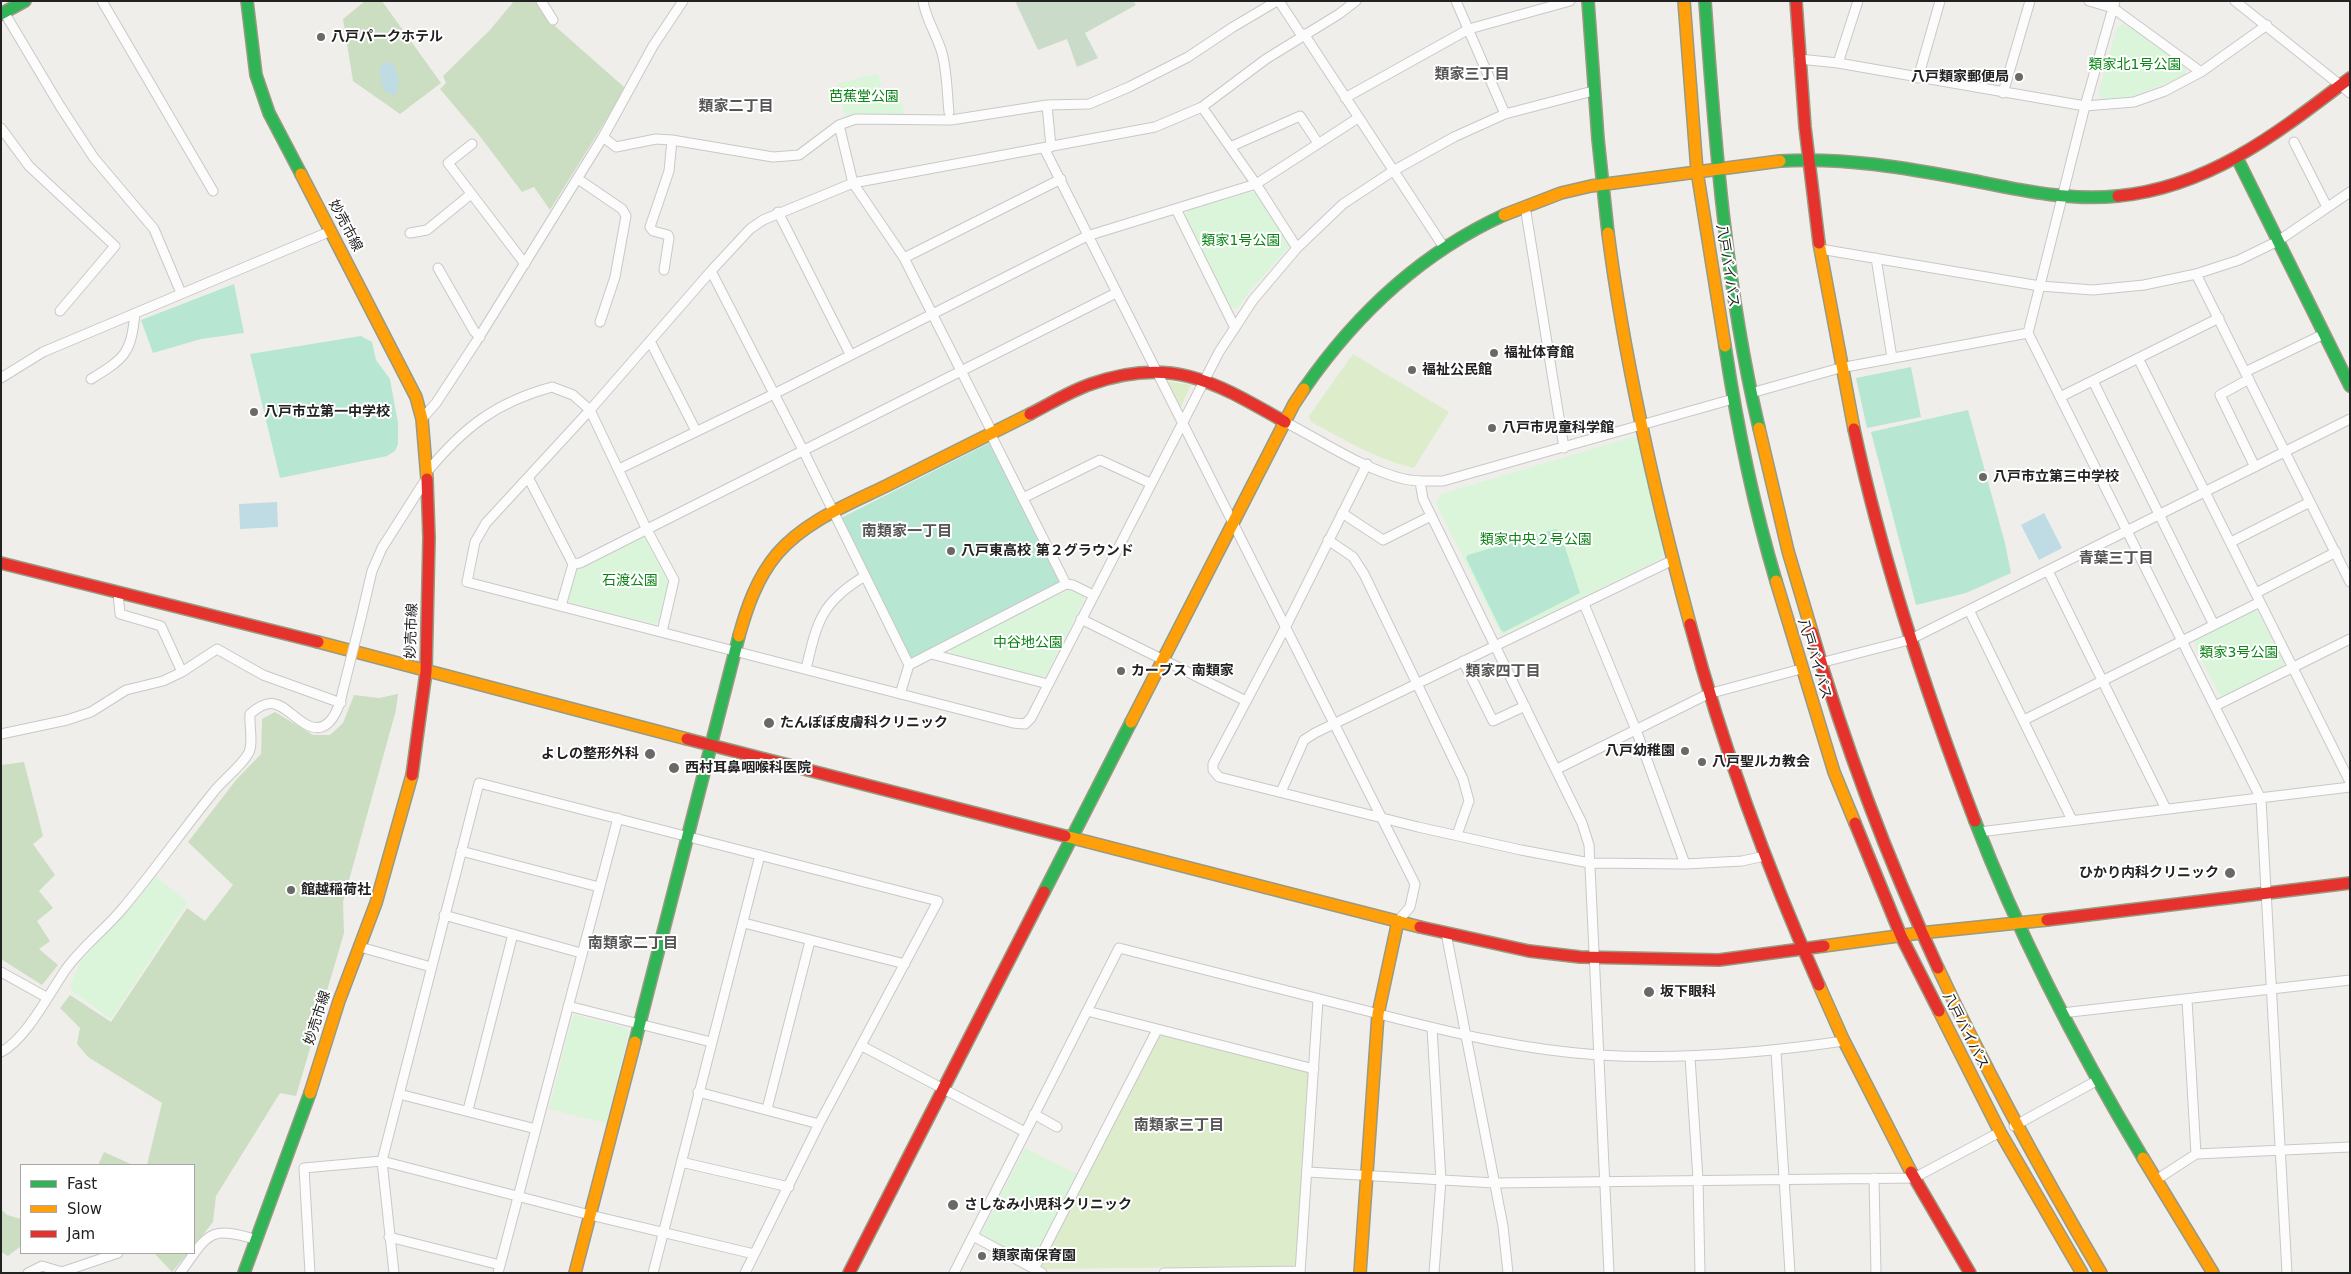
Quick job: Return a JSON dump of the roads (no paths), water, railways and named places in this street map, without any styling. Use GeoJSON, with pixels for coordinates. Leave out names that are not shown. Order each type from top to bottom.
{"type":"FeatureCollection","features":[{"type":"Feature","properties":{"kind":"main road"},"geometry":{"type":"LineString","coordinates":[[3,13],[25,1]]}},
{"type":"Feature","properties":{"kind":"main road","name":"妙売市線"},"geometry":{"type":"LineString","coordinates":[[244,1273],[301,1123],[339,1001],[376,903],[412,776],[426,672],[429,538],[422,419],[416,397],[269,113],[256,75],[247,1]]}},
{"type":"Feature","properties":{"kind":"main road"},"geometry":{"type":"LineString","coordinates":[[1588,1],[1593,91],[1603,183],[1614,272],[1640,426],[1671,561],[1708,694],[1765,856],[1803,950],[1844,1042],[1914,1178],[1970,1273]]}},
{"type":"Feature","properties":{"kind":"main road","name":"八戸バイパス"},"geometry":{"type":"LineString","coordinates":[[1684,1],[1697,171],[1733,398],[1761,530],[1801,669],[1834,772],[1901,936],[2000,1132],[2082,1273]]}},
{"type":"Feature","properties":{"kind":"main road","name":"八戸バイパス"},"geometry":{"type":"LineString","coordinates":[[1705,1],[1717,168],[1732,288],[1751,393],[1773,497],[1820,664],[1861,785],[1920,933],[1971,1043],[2014,1126],[2101,1273]]}},
{"type":"Feature","properties":{"kind":"main road"},"geometry":{"type":"LineString","coordinates":[[1796,1],[1799,59],[1809,160],[1820,249],[1840,368],[1872,513],[1909,640],[1942,736],[1979,832],[2019,924],[2062,1013],[2098,1080],[2213,1273]]}},
{"type":"Feature","properties":{"kind":"main road"},"geometry":{"type":"LineString","coordinates":[[848,1273],[1285,422],[1315,371],[1342,335],[1380,295],[1443,246],[1484,223],[1561,193],[1603,183],[1717,168],[1809,160],[1864,162],[2062,196],[2105,197],[2159,189],[2197,178],[2238,158],[2350,78]]}},
{"type":"Feature","properties":{"kind":"main road"},"geometry":{"type":"LineString","coordinates":[[2238,158],[2324,334],[2347,374],[2350,386]]}},
{"type":"Feature","properties":{"kind":"main road"},"geometry":{"type":"LineString","coordinates":[[575,1273],[641,1024],[745,614],[761,574],[779,550],[811,524],[834,512],[1090,384],[1122,374],[1155,370],[1182,373],[1203,381],[1285,422]]}},
{"type":"Feature","properties":{"kind":"main road"},"geometry":{"type":"LineString","coordinates":[[1,563],[266,628],[426,672],[1398,921],[1529,951],[1593,958],[1719,960],[1920,933],[2019,924],[2350,883]]}},
{"type":"Feature","properties":{"kind":"main road"},"geometry":{"type":"LineString","coordinates":[[1360,1273],[1378,1014],[1398,921]]}},
{"type":"Feature","properties":{"kind":"street"},"geometry":{"type":"LineString","coordinates":[[102,1],[213,191]]}},
{"type":"Feature","properties":{"kind":"street"},"geometry":{"type":"LineString","coordinates":[[540,1],[553,20]]}},
{"type":"Feature","properties":{"kind":"street"},"geometry":{"type":"LineString","coordinates":[[422,419],[436,403],[480,337],[603,137],[653,46],[683,1]]}},
{"type":"Feature","properties":{"kind":"street"},"geometry":{"type":"LineString","coordinates":[[923,1],[925,12],[936,34],[942,55],[949,112]]}},
{"type":"Feature","properties":{"kind":"street"},"geometry":{"type":"LineString","coordinates":[[603,137],[616,147],[656,139],[672,140],[773,157],[798,155],[839,125],[856,119],[951,120],[1047,105],[1089,104],[1129,87],[1188,57],[1233,26],[1278,1],[1303,35],[1443,246]]}},
{"type":"Feature","properties":{"kind":"street"},"geometry":{"type":"LineString","coordinates":[[1356,1],[1266,59],[1202,107],[1155,127],[853,183],[778,212],[750,229],[529,479],[486,523],[475,542],[467,582],[1013,723],[1025,724],[1031,718],[1203,381],[1253,300],[1297,248],[1343,204],[1393,171],[1454,136],[1505,114],[1593,91]]}},
{"type":"Feature","properties":{"kind":"street"},"geometry":{"type":"LineString","coordinates":[[1456,1],[1505,114]]}},
{"type":"Feature","properties":{"kind":"street"},"geometry":{"type":"LineString","coordinates":[[1345,98],[1468,29],[1536,6],[1570,1]]}},
{"type":"Feature","properties":{"kind":"street"},"geometry":{"type":"LineString","coordinates":[[1838,63],[1858,1]]}},
{"type":"Feature","properties":{"kind":"street"},"geometry":{"type":"LineString","coordinates":[[1918,78],[1940,1]]}},
{"type":"Feature","properties":{"kind":"street"},"geometry":{"type":"LineString","coordinates":[[2003,92],[2030,1]]}},
{"type":"Feature","properties":{"kind":"street"},"geometry":{"type":"LineString","coordinates":[[2088,1],[2114,4],[2201,72]]}},
{"type":"Feature","properties":{"kind":"street"},"geometry":{"type":"LineString","coordinates":[[2235,1],[2350,93]]}},
{"type":"Feature","properties":{"kind":"street"},"geometry":{"type":"LineString","coordinates":[[2114,4],[2085,106],[2028,333],[2261,799],[2287,1273]]}},
{"type":"Feature","properties":{"kind":"street"},"geometry":{"type":"LineString","coordinates":[[3,13],[94,158],[154,229],[181,293]]}},
{"type":"Feature","properties":{"kind":"street"},"geometry":{"type":"LineString","coordinates":[[1799,59],[1838,63],[2085,106],[2134,102],[2165,91],[2201,72],[2267,25]]}},
{"type":"Feature","properties":{"kind":"street"},"geometry":{"type":"LineString","coordinates":[[1047,105],[1048,148],[1087,236],[1415,884],[1410,907],[1398,921]]}},
{"type":"Feature","properties":{"kind":"street"},"geometry":{"type":"LineString","coordinates":[[1202,107],[1256,184],[1297,248]]}},
{"type":"Feature","properties":{"kind":"street"},"geometry":{"type":"LineString","coordinates":[[1230,147],[1300,116],[1318,143]]}},
{"type":"Feature","properties":{"kind":"street"},"geometry":{"type":"LineString","coordinates":[[619,469],[774,394],[1087,236],[1256,184],[1358,118]]}},
{"type":"Feature","properties":{"kind":"street"},"geometry":{"type":"LineString","coordinates":[[839,125],[853,183],[904,258],[1066,584]]}},
{"type":"Feature","properties":{"kind":"street"},"geometry":{"type":"LineString","coordinates":[[1,128],[28,166],[115,246],[60,311]]}},
{"type":"Feature","properties":{"kind":"street"},"geometry":{"type":"LineString","coordinates":[[664,270],[670,238],[668,235],[653,230],[650,226],[669,171],[672,140]]}},
{"type":"Feature","properties":{"kind":"street"},"geometry":{"type":"LineString","coordinates":[[2294,142],[2327,207]]}},
{"type":"Feature","properties":{"kind":"street"},"geometry":{"type":"LineString","coordinates":[[472,144],[448,163],[525,264]]}},
{"type":"Feature","properties":{"kind":"street"},"geometry":{"type":"LineString","coordinates":[[578,178],[622,209],[626,216],[615,277],[600,322]]}},
{"type":"Feature","properties":{"kind":"street"},"geometry":{"type":"LineString","coordinates":[[904,258],[1061,179]]}},
{"type":"Feature","properties":{"kind":"street"},"geometry":{"type":"LineString","coordinates":[[1820,249],[2040,286],[2093,290],[2144,285],[2196,274],[2239,260],[2278,241],[2350,193]]}},
{"type":"Feature","properties":{"kind":"street"},"geometry":{"type":"LineString","coordinates":[[410,233],[427,230],[471,194]]}},
{"type":"Feature","properties":{"kind":"street"},"geometry":{"type":"LineString","coordinates":[[1525,206],[1564,448]]}},
{"type":"Feature","properties":{"kind":"street"},"geometry":{"type":"LineString","coordinates":[[1176,209],[1234,328]]}},
{"type":"Feature","properties":{"kind":"street"},"geometry":{"type":"LineString","coordinates":[[778,212],[850,354]]}},
{"type":"Feature","properties":{"kind":"street"},"geometry":{"type":"LineString","coordinates":[[1,378],[43,352],[331,231]]}},
{"type":"Feature","properties":{"kind":"street"},"geometry":{"type":"LineString","coordinates":[[1876,258],[1892,358]]}},
{"type":"Feature","properties":{"kind":"street"},"geometry":{"type":"LineString","coordinates":[[438,268],[474,331],[480,337]]}},
{"type":"Feature","properties":{"kind":"street"},"geometry":{"type":"LineString","coordinates":[[711,271],[803,450],[909,665],[900,694]]}},
{"type":"Feature","properties":{"kind":"street"},"geometry":{"type":"LineString","coordinates":[[2196,274],[2350,582]]}},
{"type":"Feature","properties":{"kind":"street"},"geometry":{"type":"LineString","coordinates":[[573,564],[580,563],[646,528],[1116,293]]}},
{"type":"Feature","properties":{"kind":"street"},"geometry":{"type":"LineString","coordinates":[[91,379],[120,361],[130,341],[135,313]]}},
{"type":"Feature","properties":{"kind":"street"},"geometry":{"type":"LineString","coordinates":[[2060,396],[2219,318]]}},
{"type":"Feature","properties":{"kind":"street"},"geometry":{"type":"LineString","coordinates":[[1751,393],[1840,368],[2028,333]]}},
{"type":"Feature","properties":{"kind":"street"},"geometry":{"type":"LineString","coordinates":[[2256,467],[2220,395],[2247,376],[2324,334]]}},
{"type":"Feature","properties":{"kind":"street"},"geometry":{"type":"LineString","coordinates":[[650,340],[696,431]]}},
{"type":"Feature","properties":{"kind":"street"},"geometry":{"type":"LineString","coordinates":[[2138,358],[2350,782]]}},
{"type":"Feature","properties":{"kind":"street"},"geometry":{"type":"LineString","coordinates":[[2093,381],[2214,625]]}},
{"type":"Feature","properties":{"kind":"street"},"geometry":{"type":"LineString","coordinates":[[1,1052],[16,1043],[24,1034],[67,968],[122,909],[212,794],[248,754],[252,743],[248,728],[250,714],[259,706],[273,703],[285,707],[307,725],[316,728],[334,718],[340,703],[372,571],[382,548],[426,475],[462,432],[489,413],[544,389],[552,388],[573,396],[590,410],[646,528],[674,580],[662,632]]}},
{"type":"Feature","properties":{"kind":"street"},"geometry":{"type":"LineString","coordinates":[[1285,422],[1366,464],[1403,479],[1420,482],[1443,481],[1564,448],[1733,398]]}},
{"type":"Feature","properties":{"kind":"street"},"geometry":{"type":"LineString","coordinates":[[1820,664],[1909,640],[2350,419]]}},
{"type":"Feature","properties":{"kind":"street"},"geometry":{"type":"LineString","coordinates":[[1023,498],[1100,460],[1150,483]]}},
{"type":"Feature","properties":{"kind":"street"},"geometry":{"type":"LineString","coordinates":[[1366,464],[1285,628],[1213,764],[1213,770],[1218,777],[1457,836],[1590,862],[1685,864],[1742,861],[1765,856]]}},
{"type":"Feature","properties":{"kind":"street"},"geometry":{"type":"LineString","coordinates":[[529,479],[573,564],[561,606]]}},
{"type":"Feature","properties":{"kind":"street"},"geometry":{"type":"LineString","coordinates":[[1420,482],[1423,499],[1582,822],[1589,845],[1609,1273]]}},
{"type":"Feature","properties":{"kind":"street"},"geometry":{"type":"LineString","coordinates":[[2231,542],[2310,502]]}},
{"type":"Feature","properties":{"kind":"street"},"geometry":{"type":"LineString","coordinates":[[1342,512],[1383,540],[1431,516]]}},
{"type":"Feature","properties":{"kind":"street"},"geometry":{"type":"LineString","coordinates":[[1328,540],[1352,557],[1364,574],[1463,779],[1469,801],[1457,836]]}},
{"type":"Feature","properties":{"kind":"street"},"geometry":{"type":"LineString","coordinates":[[2024,720],[2183,642],[2336,552]]}},
{"type":"Feature","properties":{"kind":"street"},"geometry":{"type":"LineString","coordinates":[[1280,792],[1304,740],[1417,683],[1671,561]]}},
{"type":"Feature","properties":{"kind":"street"},"geometry":{"type":"LineString","coordinates":[[2048,571],[2166,809]]}},
{"type":"Feature","properties":{"kind":"street"},"geometry":{"type":"LineString","coordinates":[[806,669],[814,636],[829,604],[843,589],[865,576]]}},
{"type":"Feature","properties":{"kind":"street"},"geometry":{"type":"LineString","coordinates":[[909,665],[1066,584],[1073,585],[1093,595]]}},
{"type":"Feature","properties":{"kind":"street"},"geometry":{"type":"LineString","coordinates":[[118,593],[120,614],[161,626],[182,672]]}},
{"type":"Feature","properties":{"kind":"street"},"geometry":{"type":"LineString","coordinates":[[1584,604],[1636,730],[1685,864]]}},
{"type":"Feature","properties":{"kind":"street"},"geometry":{"type":"LineString","coordinates":[[1969,610],[2072,820]]}},
{"type":"Feature","properties":{"kind":"street"},"geometry":{"type":"LineString","coordinates":[[1081,619],[1246,701]]}},
{"type":"Feature","properties":{"kind":"street"},"geometry":{"type":"LineString","coordinates":[[2215,706],[2350,639]]}},
{"type":"Feature","properties":{"kind":"street"},"geometry":{"type":"LineString","coordinates":[[1,734],[67,720],[90,712],[126,690],[163,681],[182,672],[217,649],[263,675],[340,703]]}},
{"type":"Feature","properties":{"kind":"street"},"geometry":{"type":"LineString","coordinates":[[931,654],[1048,684]]}},
{"type":"Feature","properties":{"kind":"street"},"geometry":{"type":"LineString","coordinates":[[1463,661],[1493,721],[1525,706]]}},
{"type":"Feature","properties":{"kind":"street"},"geometry":{"type":"LineString","coordinates":[[1556,769],[1708,694],[1801,669]]}},
{"type":"Feature","properties":{"kind":"street"},"geometry":{"type":"LineString","coordinates":[[394,1273],[382,1160],[479,783],[938,901],[819,1124],[745,1273]]}},
{"type":"Feature","properties":{"kind":"street"},"geometry":{"type":"LineString","coordinates":[[1979,832],[2350,787]]}},
{"type":"Feature","properties":{"kind":"street"},"geometry":{"type":"LineString","coordinates":[[389,1237],[499,1269],[598,887],[618,818]]}},
{"type":"Feature","properties":{"kind":"street"},"geometry":{"type":"LineString","coordinates":[[461,851],[598,887]]}},
{"type":"Feature","properties":{"kind":"street"},"geometry":{"type":"LineString","coordinates":[[653,1273],[760,855]]}},
{"type":"Feature","properties":{"kind":"street"},"geometry":{"type":"LineString","coordinates":[[444,916],[581,952]]}},
{"type":"Feature","properties":{"kind":"street"},"geometry":{"type":"LineString","coordinates":[[744,923],[905,964]]}},
{"type":"Feature","properties":{"kind":"street"},"geometry":{"type":"LineString","coordinates":[[1446,933],[1464,1036],[1503,1226],[1508,1273]]}},
{"type":"Feature","properties":{"kind":"street"},"geometry":{"type":"LineString","coordinates":[[468,1110],[513,934]]}},
{"type":"Feature","properties":{"kind":"street"},"geometry":{"type":"LineString","coordinates":[[767,1109],[810,941]]}},
{"type":"Feature","properties":{"kind":"street"},"geometry":{"type":"LineString","coordinates":[[360,947],[431,967]]}},
{"type":"Feature","properties":{"kind":"street"},"geometry":{"type":"LineString","coordinates":[[954,1273],[1119,948],[1464,1036],[1598,1055],[1690,1057],[1776,1051],[1844,1042]]}},
{"type":"Feature","properties":{"kind":"street"},"geometry":{"type":"LineString","coordinates":[[1,972],[46,998]]}},
{"type":"Feature","properties":{"kind":"street"},"geometry":{"type":"LineString","coordinates":[[2062,1013],[2350,980]]}},
{"type":"Feature","properties":{"kind":"street"},"geometry":{"type":"LineString","coordinates":[[1164,1273],[1300,1272],[1318,1000]]}},
{"type":"Feature","properties":{"kind":"street"},"geometry":{"type":"LineString","coordinates":[[2187,1000],[2196,1154]]}},
{"type":"Feature","properties":{"kind":"street"},"geometry":{"type":"LineString","coordinates":[[568,1006],[711,1042]]}},
{"type":"Feature","properties":{"kind":"street"},"geometry":{"type":"LineString","coordinates":[[1087,1011],[1314,1069]]}},
{"type":"Feature","properties":{"kind":"street"},"geometry":{"type":"LineString","coordinates":[[1432,1028],[1441,1180],[1434,1273]]}},
{"type":"Feature","properties":{"kind":"street"},"geometry":{"type":"LineString","coordinates":[[973,1236],[1038,1271],[1157,1030]]}},
{"type":"Feature","properties":{"kind":"street"},"geometry":{"type":"LineString","coordinates":[[862,1046],[942,1090],[1025,1132]]}},
{"type":"Feature","properties":{"kind":"street"},"geometry":{"type":"LineString","coordinates":[[1776,1051],[1790,1273]]}},
{"type":"Feature","properties":{"kind":"street"},"geometry":{"type":"LineString","coordinates":[[1690,1057],[1698,1179],[1700,1273]]}},
{"type":"Feature","properties":{"kind":"street"},"geometry":{"type":"LineString","coordinates":[[2014,1126],[2098,1080]]}},
{"type":"Feature","properties":{"kind":"street"},"geometry":{"type":"LineString","coordinates":[[698,1092],[819,1124]]}},
{"type":"Feature","properties":{"kind":"street"},"geometry":{"type":"LineString","coordinates":[[398,1094],[468,1110],[536,1129]]}},
{"type":"Feature","properties":{"kind":"street"},"geometry":{"type":"LineString","coordinates":[[1034,1114],[1057,1127]]}},
{"type":"Feature","properties":{"kind":"street"},"geometry":{"type":"LineString","coordinates":[[1308,1172],[1494,1183],[1604,1180],[1914,1178],[2000,1132]]}},
{"type":"Feature","properties":{"kind":"street"},"geometry":{"type":"LineString","coordinates":[[2156,1180],[2196,1154],[2350,1147]]}},
{"type":"Feature","properties":{"kind":"street"},"geometry":{"type":"LineString","coordinates":[[310,1273],[304,1168],[382,1160],[590,1215],[754,1254]]}},
{"type":"Feature","properties":{"kind":"street"},"geometry":{"type":"LineString","coordinates":[[681,1162],[788,1188]]}},
{"type":"Feature","properties":{"kind":"street"},"geometry":{"type":"LineString","coordinates":[[1874,1178],[1876,1273]]}},
{"type":"Feature","properties":{"kind":"street"},"geometry":{"type":"LineString","coordinates":[[195,1253],[203,1242],[219,1231],[236,1233],[257,1240]]}},
{"type":"Feature","properties":{"kind":"street"},"geometry":{"type":"LineString","coordinates":[[28,1273],[42,1266],[62,1272],[115,1254]]}},
{"type":"Feature","properties":{"kind":"street"},"geometry":{"type":"LineString","coordinates":[[180,1273],[194,1254]]}},
{"type":"Feature","properties":{"kind":"water"},"geometry":{"type":"Polygon","coordinates":[[[390,62],[398,78],[398,87],[395,95],[387,93],[383,88],[379,70],[383,64],[390,62]]]}},
{"type":"Feature","properties":{"kind":"water"},"geometry":{"type":"Polygon","coordinates":[[[277,502],[278,527],[240,529],[239,504],[277,502]]]}},
{"type":"Feature","properties":{"kind":"water"},"geometry":{"type":"Polygon","coordinates":[[[2044,513],[2062,548],[2039,560],[2021,525],[2044,513]]]}},
{"type":"Feature","properties":{"kind":"place","name":"八戸パークホテル"},"geometry":{"type":"Point","coordinates":[321,37]}},
{"type":"Feature","properties":{"kind":"place","name":"八戸類家郵便局"},"geometry":{"type":"Point","coordinates":[2019,77]}},
{"type":"Feature","properties":{"kind":"place","name":"福祉体育館"},"geometry":{"type":"Point","coordinates":[1494,353]}},
{"type":"Feature","properties":{"kind":"place","name":"福祉公民館"},"geometry":{"type":"Point","coordinates":[1412,370]}},
{"type":"Feature","properties":{"kind":"place","name":"八戸市立第一中学校"},"geometry":{"type":"Point","coordinates":[254,412]}},
{"type":"Feature","properties":{"kind":"place","name":"八戸市児童科学館"},"geometry":{"type":"Point","coordinates":[1492,428]}},
{"type":"Feature","properties":{"kind":"place","name":"八戸市立第三中学校"},"geometry":{"type":"Point","coordinates":[1983,477]}},
{"type":"Feature","properties":{"kind":"place","name":"八戸東高校 第２グラウンド"},"geometry":{"type":"Point","coordinates":[951,551]}},
{"type":"Feature","properties":{"kind":"place","name":"カーブス 南類家"},"geometry":{"type":"Point","coordinates":[1121,671]}},
{"type":"Feature","properties":{"kind":"place","name":"たんぽぽ皮膚科クリニック"},"geometry":{"type":"Point","coordinates":[769,723]}},
{"type":"Feature","properties":{"kind":"place","name":"八戸幼稚園"},"geometry":{"type":"Point","coordinates":[1685,751]}},
{"type":"Feature","properties":{"kind":"place","name":"よしの整形外科"},"geometry":{"type":"Point","coordinates":[650,754]}},
{"type":"Feature","properties":{"kind":"place","name":"八戸聖ルカ教会"},"geometry":{"type":"Point","coordinates":[1702,762]}},
{"type":"Feature","properties":{"kind":"place","name":"西村耳鼻咽喉科医院"},"geometry":{"type":"Point","coordinates":[674,768]}},
{"type":"Feature","properties":{"kind":"place","name":"ひかり内科クリニック"},"geometry":{"type":"Point","coordinates":[2230,873]}},
{"type":"Feature","properties":{"kind":"place","name":"館越稲荷社"},"geometry":{"type":"Point","coordinates":[291,890]}},
{"type":"Feature","properties":{"kind":"place","name":"坂下眼科"},"geometry":{"type":"Point","coordinates":[1649,992]}},
{"type":"Feature","properties":{"kind":"place","name":"さしなみ小児科クリニック"},"geometry":{"type":"Point","coordinates":[953,1205]}},
{"type":"Feature","properties":{"kind":"place","name":"類家南保育園"},"geometry":{"type":"Point","coordinates":[982,1256]}},
{"type":"Feature","properties":{"kind":"district","name":"類家三丁目"},"geometry":{"type":"Point","coordinates":[1472,75]}},
{"type":"Feature","properties":{"kind":"district","name":"類家二丁目"},"geometry":{"type":"Point","coordinates":[736,107]}},
{"type":"Feature","properties":{"kind":"district","name":"南類家一丁目"},"geometry":{"type":"Point","coordinates":[907,532]}},
{"type":"Feature","properties":{"kind":"district","name":"青葉三丁目"},"geometry":{"type":"Point","coordinates":[2116,559]}},
{"type":"Feature","properties":{"kind":"district","name":"類家四丁目"},"geometry":{"type":"Point","coordinates":[1503,672]}},
{"type":"Feature","properties":{"kind":"district","name":"南類家二丁目"},"geometry":{"type":"Point","coordinates":[633,944]}},
{"type":"Feature","properties":{"kind":"district","name":"南類家三丁目"},"geometry":{"type":"Point","coordinates":[1179,1126]}},
{"type":"Feature","properties":{"kind":"park label","name":"類家北1号公園"},"geometry":{"type":"Point","coordinates":[2135,65]}},
{"type":"Feature","properties":{"kind":"park label","name":"芭蕉堂公園"},"geometry":{"type":"Point","coordinates":[864,97]}},
{"type":"Feature","properties":{"kind":"park label","name":"類家1号公園"},"geometry":{"type":"Point","coordinates":[1241,241]}},
{"type":"Feature","properties":{"kind":"park label","name":"類家中央２号公園"},"geometry":{"type":"Point","coordinates":[1536,540]}},
{"type":"Feature","properties":{"kind":"park label","name":"石渡公園"},"geometry":{"type":"Point","coordinates":[630,581]}},
{"type":"Feature","properties":{"kind":"park label","name":"中谷地公園"},"geometry":{"type":"Point","coordinates":[1028,643]}},
{"type":"Feature","properties":{"kind":"park label","name":"類家3号公園"},"geometry":{"type":"Point","coordinates":[2239,653]}}]}
